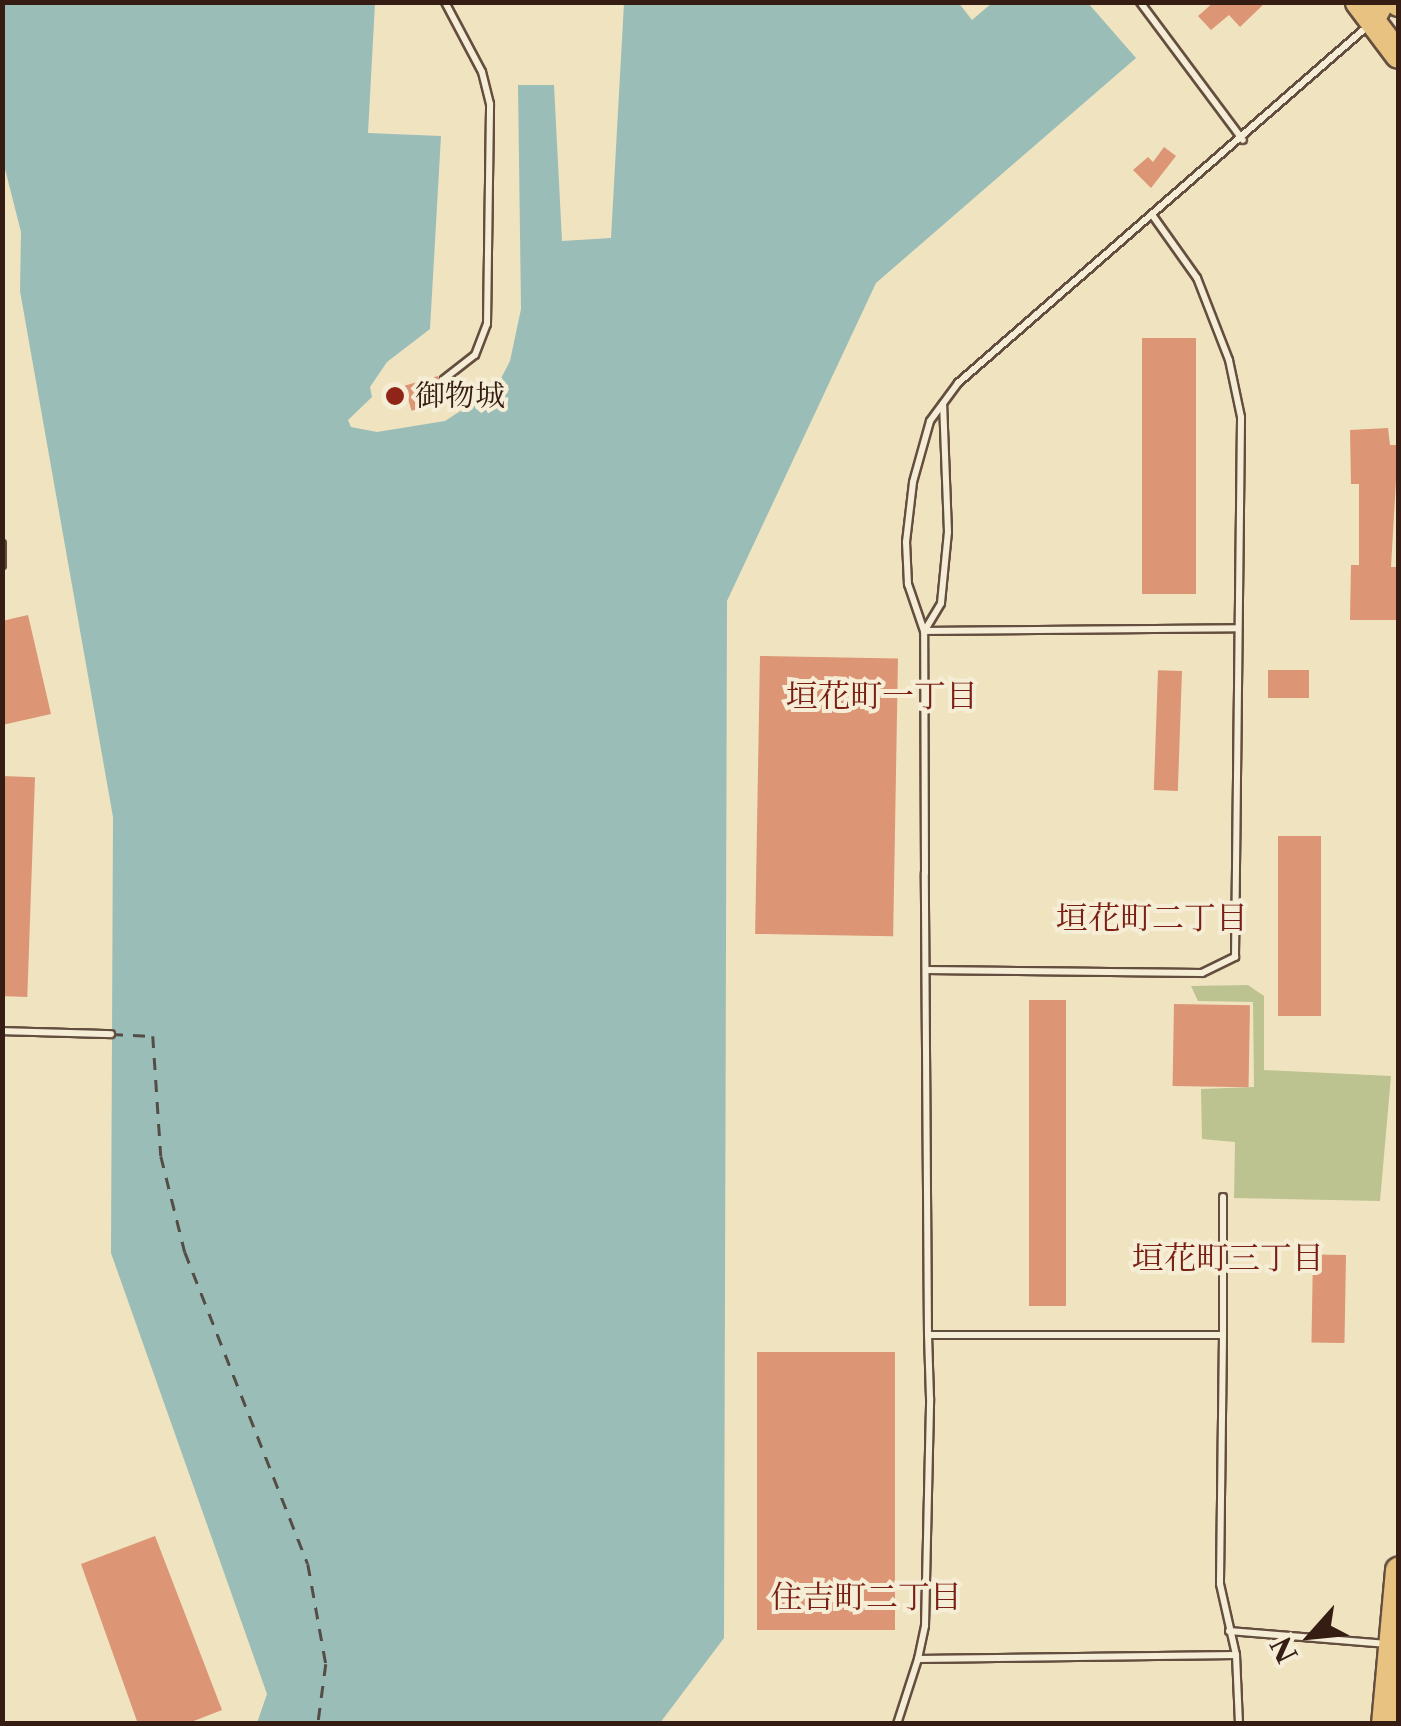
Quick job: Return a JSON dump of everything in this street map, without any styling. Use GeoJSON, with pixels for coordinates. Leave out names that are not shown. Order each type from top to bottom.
{"type":"FeatureCollection","features":[{"type":"Feature","properties":{"kind":"highway"},"geometry":{"type":"LineString","coordinates":[[1372,9],[1398,56]]}},
{"type":"Feature","properties":{"kind":"highway"},"geometry":{"type":"LineString","coordinates":[[1384,1724],[1396,1643],[1398,1570]]}},
{"type":"Feature","properties":{"kind":"main road"},"geometry":{"type":"LineString","coordinates":[[1372,9],[1397,3]]}},
{"type":"Feature","properties":{"kind":"lane"},"geometry":{"type":"LineString","coordinates":[[444,379],[475,355],[487,324],[490,117],[482,72],[445,2]]}},
{"type":"Feature","properties":{"kind":"lane"},"geometry":{"type":"LineString","coordinates":[[1140,2],[1243,140]]}},
{"type":"Feature","properties":{"kind":"lane"},"geometry":{"type":"LineString","coordinates":[[897,1724],[918,1660],[927,1583],[924,631],[908,584],[906,542],[913,482],[930,421],[958,383],[1243,140],[1372,9]]}},
{"type":"Feature","properties":{"kind":"lane"},"geometry":{"type":"LineString","coordinates":[[926,970],[1202,973],[1235,957],[1241,417],[1233,379],[1197,278],[1153,216]]}},
{"type":"Feature","properties":{"kind":"lane"},"geometry":{"type":"LineString","coordinates":[[924,631],[941,603],[948,532],[943,404]]}},
{"type":"Feature","properties":{"kind":"lane"},"geometry":{"type":"LineString","coordinates":[[2,544],[2,565]]}},
{"type":"Feature","properties":{"kind":"lane"},"geometry":{"type":"LineString","coordinates":[[924,631],[1238,628]]}},
{"type":"Feature","properties":{"kind":"lane"},"geometry":{"type":"LineString","coordinates":[[2,1030],[111,1034]]}},
{"type":"Feature","properties":{"kind":"lane"},"geometry":{"type":"LineString","coordinates":[[1223,1197],[1220,1584],[1236,1656],[1238,1724]]}},
{"type":"Feature","properties":{"kind":"lane"},"geometry":{"type":"LineString","coordinates":[[928,1335],[1224,1335]]}},
{"type":"Feature","properties":{"kind":"lane"},"geometry":{"type":"LineString","coordinates":[[1229,1631],[1396,1643]]}},
{"type":"Feature","properties":{"kind":"lane"},"geometry":{"type":"LineString","coordinates":[[918,1660],[1236,1656]]}},
{"type":"Feature","properties":{"kind":"green space"},"geometry":{"type":"Polygon","coordinates":[[[1248,985],[1264,996],[1264,1070],[1391,1076],[1380,1201],[1234,1198],[1235,1142],[1202,1139],[1201,1089],[1254,1087],[1253,1002],[1198,1001],[1191,986],[1248,985]]]}},
{"type":"Feature","properties":{"kind":"water"},"geometry":{"type":"Polygon","coordinates":[[[958,2],[972,20],[992,3],[1088,3],[1136,58],[876,283],[727,601],[724,1638],[660,1723],[257,1723],[267,1694],[111,1253],[113,817],[20,291],[21,232],[3,161],[2,3],[375,3],[368,133],[441,136],[430,329],[387,362],[370,387],[372,397],[348,420],[351,427],[377,432],[445,421],[496,388],[510,361],[521,309],[518,85],[554,85],[562,241],[611,238],[624,3],[958,2]]]}},
{"type":"Feature","properties":{"kind":"building"},"geometry":{"type":"Polygon","coordinates":[[[1214,2],[1266,2],[1240,27],[1229,15],[1211,30],[1198,16],[1214,2]]]}},
{"type":"Feature","properties":{"kind":"building"},"geometry":{"type":"Polygon","coordinates":[[[1164,147],[1176,156],[1151,188],[1133,170],[1148,157],[1153,162],[1164,147]]]}},
{"type":"Feature","properties":{"kind":"building"},"geometry":{"type":"Polygon","coordinates":[[[1142,338],[1196,338],[1196,594],[1142,594],[1142,338]]]}},
{"type":"Feature","properties":{"kind":"building"},"geometry":{"type":"Polygon","coordinates":[[[438,376],[445,401],[412,411],[404,386],[438,376]]]}},
{"type":"Feature","properties":{"kind":"building"},"geometry":{"type":"Polygon","coordinates":[[[1388,428],[1390,445],[1398,445],[1391,567],[1398,567],[1398,620],[1350,620],[1351,565],[1359,565],[1359,484],[1351,484],[1350,430],[1388,428]]]}},
{"type":"Feature","properties":{"kind":"building"},"geometry":{"type":"Polygon","coordinates":[[[28,615],[51,714],[2,725],[2,621],[28,615]]]}},
{"type":"Feature","properties":{"kind":"building"},"geometry":{"type":"Polygon","coordinates":[[[760,656],[898,658],[893,936],[755,934],[760,656]]]}},
{"type":"Feature","properties":{"kind":"building"},"geometry":{"type":"Polygon","coordinates":[[[1158,670],[1182,671],[1178,791],[1154,790],[1158,670]]]}},
{"type":"Feature","properties":{"kind":"building"},"geometry":{"type":"Polygon","coordinates":[[[1268,670],[1309,670],[1309,698],[1268,698],[1268,670]]]}},
{"type":"Feature","properties":{"kind":"building"},"geometry":{"type":"Polygon","coordinates":[[[2,776],[35,777],[27,997],[2,996],[2,776]]]}},
{"type":"Feature","properties":{"kind":"building"},"geometry":{"type":"Polygon","coordinates":[[[1278,836],[1321,836],[1321,1016],[1278,1016],[1278,836]]]}},
{"type":"Feature","properties":{"kind":"building"},"geometry":{"type":"Polygon","coordinates":[[[1029,1000],[1066,1000],[1066,1306],[1029,1306],[1029,1000]]]}},
{"type":"Feature","properties":{"kind":"building"},"geometry":{"type":"Polygon","coordinates":[[[1174,1004],[1250,1005],[1249,1087],[1173,1086],[1174,1004]]]}},
{"type":"Feature","properties":{"kind":"building"},"geometry":{"type":"Polygon","coordinates":[[[1313,1254],[1346,1255],[1344,1343],[1311,1342],[1313,1254]]]}},
{"type":"Feature","properties":{"kind":"building"},"geometry":{"type":"Polygon","coordinates":[[[757,1352],[895,1352],[895,1630],[757,1630],[757,1352]]]}},
{"type":"Feature","properties":{"kind":"building"},"geometry":{"type":"Polygon","coordinates":[[[155,1536],[222,1710],[186,1724],[138,1724],[81,1564],[155,1536]]]}},
{"type":"Feature","properties":{"kind":"ferry route"},"geometry":{"type":"LineString","coordinates":[[111,1034],[153,1036],[161,1156],[185,1252],[308,1564],[326,1664],[318,1724]]}},
{"type":"Feature","properties":{"kind":"place","name":"御物城"},"geometry":{"type":"Point","coordinates":[395,396]}},
{"type":"Feature","properties":{"kind":"district","name":"垣花町一丁目"},"geometry":{"type":"Point","coordinates":[882,696]}},
{"type":"Feature","properties":{"kind":"district","name":"垣花町二丁目"},"geometry":{"type":"Point","coordinates":[1152,918]}},
{"type":"Feature","properties":{"kind":"district","name":"垣花町三丁目"},"geometry":{"type":"Point","coordinates":[1228,1258]}},
{"type":"Feature","properties":{"kind":"district","name":"住吉町二丁目"},"geometry":{"type":"Point","coordinates":[866,1597]}}]}
